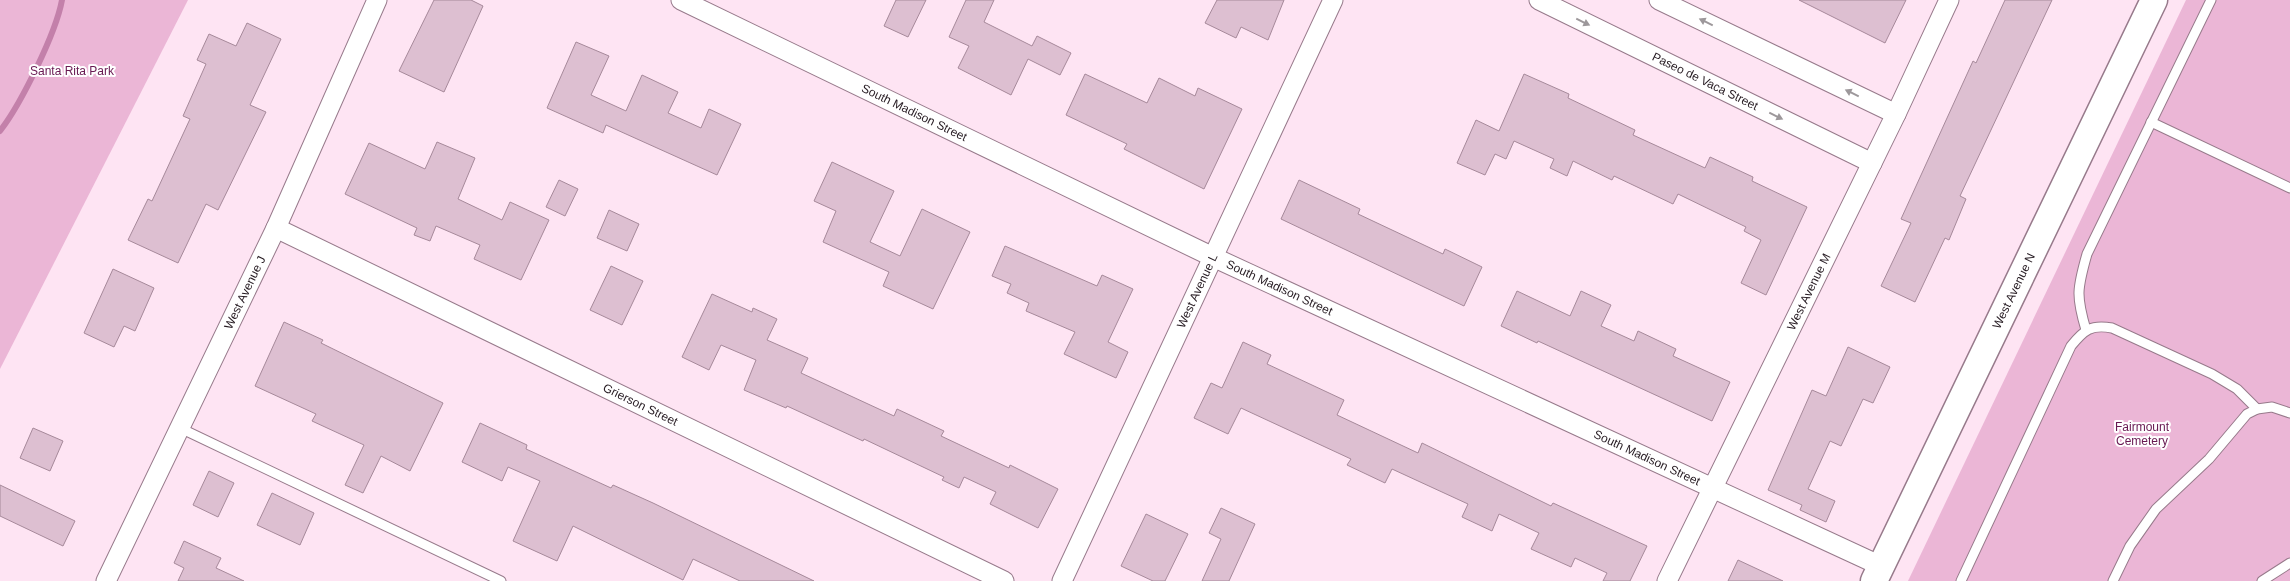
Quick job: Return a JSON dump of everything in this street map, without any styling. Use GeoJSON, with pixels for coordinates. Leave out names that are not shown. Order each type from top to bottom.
{"type":"FeatureCollection","features":[{"type":"Feature","properties":{"kind":"main road","name":"West Avenue N"},"geometry":{"type":"LineString","coordinates":[[1877,574],[2154,0]]}},
{"type":"Feature","properties":{"kind":"street","name":"West Avenue J"},"geometry":{"type":"LineString","coordinates":[[106,581],[276,228],[377,0]]}},
{"type":"Feature","properties":{"kind":"street","name":"South Madison Street"},"geometry":{"type":"LineString","coordinates":[[682,0],[1213,257],[1710,489],[1877,574]]}},
{"type":"Feature","properties":{"kind":"street","name":"West Avenue L"},"geometry":{"type":"LineString","coordinates":[[1062,581],[1333,0]]}},
{"type":"Feature","properties":{"kind":"street","name":"Paseo de Vaca Street"},"geometry":{"type":"LineString","coordinates":[[1539,0],[1872,163]]}},
{"type":"Feature","properties":{"kind":"street"},"geometry":{"type":"LineString","coordinates":[[1660,0],[1896,114]]}},
{"type":"Feature","properties":{"kind":"street","name":"West Avenue M"},"geometry":{"type":"LineString","coordinates":[[1667,581],[1710,489],[1896,114],[1949,0]]}},
{"type":"Feature","properties":{"kind":"street","name":"Grierson Street"},"geometry":{"type":"LineString","coordinates":[[276,228],[1004,581]]}},
{"type":"Feature","properties":{"kind":"lane"},"geometry":{"type":"LineString","coordinates":[[2086,330],[2078,302],[2080,281],[2087,254],[2211,0]]}},
{"type":"Feature","properties":{"kind":"lane"},"geometry":{"type":"LineString","coordinates":[[2151,122],[2290,188]]}},
{"type":"Feature","properties":{"kind":"lane"},"geometry":{"type":"LineString","coordinates":[[1961,581],[2070,346],[2082,332],[2098,325],[2112,328],[2204,370],[2237,389],[2257,409]]}},
{"type":"Feature","properties":{"kind":"lane"},"geometry":{"type":"LineString","coordinates":[[2113,581],[2130,546],[2156,509],[2209,459],[2247,414],[2257,409],[2272,407],[2290,413]]}},
{"type":"Feature","properties":{"kind":"lane"},"geometry":{"type":"LineString","coordinates":[[180,428],[501,581]]}},
{"type":"Feature","properties":{"kind":"lane"},"geometry":{"type":"LineString","coordinates":[[2262,581],[2290,563]]}},
{"type":"Feature","properties":{"kind":"green space","name":"Santa Rita Park"},"geometry":{"type":"Polygon","coordinates":[[[0,0],[188,0],[0,369],[0,0]]]}},
{"type":"Feature","properties":{"kind":"green space","name":"Fairmount Cemetery"},"geometry":{"type":"Polygon","coordinates":[[[2186,0],[2290,0],[2290,581],[1908,581],[2186,0]]]}},
{"type":"Feature","properties":{"kind":"building"},"geometry":{"type":"Polygon","coordinates":[[[434,0],[471,0],[483,6],[444,92],[399,71],[434,0]]]}},
{"type":"Feature","properties":{"kind":"building"},"geometry":{"type":"Polygon","coordinates":[[[896,0],[926,0],[908,37],[884,26],[896,0]]]}},
{"type":"Feature","properties":{"kind":"building"},"geometry":{"type":"Polygon","coordinates":[[[966,0],[994,0],[984,22],[1032,46],[1037,36],[1071,53],[1060,75],[1028,59],[1011,95],[958,68],[969,46],[949,37],[966,0]]]}},
{"type":"Feature","properties":{"kind":"building"},"geometry":{"type":"Polygon","coordinates":[[[1217,0],[1284,0],[1268,40],[1241,27],[1236,38],[1205,23],[1217,0]]]}},
{"type":"Feature","properties":{"kind":"building"},"geometry":{"type":"Polygon","coordinates":[[[1799,0],[1906,0],[1885,43],[1799,0]]]}},
{"type":"Feature","properties":{"kind":"building"},"geometry":{"type":"Polygon","coordinates":[[[2005,0],[2052,0],[1960,196],[1966,199],[1949,240],[1945,238],[1915,302],[1881,286],[1911,223],[1901,219],[1973,61],[1976,63],[2005,0]]]}},
{"type":"Feature","properties":{"kind":"building"},"geometry":{"type":"Polygon","coordinates":[[[247,23],[281,39],[250,105],[266,112],[218,210],[206,204],[178,263],[128,240],[148,199],[152,201],[190,119],[183,116],[206,64],[197,60],[209,34],[236,46],[247,23]]]}},
{"type":"Feature","properties":{"kind":"building"},"geometry":{"type":"Polygon","coordinates":[[[576,42],[609,56],[591,95],[626,111],[642,75],[678,92],[668,113],[701,128],[709,109],[741,124],[717,175],[606,125],[603,133],[547,108],[576,42]]]}},
{"type":"Feature","properties":{"kind":"building"},"geometry":{"type":"Polygon","coordinates":[[[1085,74],[1147,103],[1159,78],[1195,96],[1198,88],[1242,109],[1204,189],[1124,149],[1127,144],[1066,115],[1085,74]]]}},
{"type":"Feature","properties":{"kind":"building"},"geometry":{"type":"Polygon","coordinates":[[[1524,74],[1569,94],[1568,98],[1635,130],[1633,135],[1705,168],[1710,157],[1753,177],[1752,181],[1807,207],[1766,295],[1741,283],[1761,240],[1744,231],[1746,227],[1678,194],[1673,204],[1614,176],[1612,180],[1573,161],[1567,176],[1550,168],[1554,159],[1514,141],[1506,159],[1495,154],[1485,175],[1457,163],[1476,120],[1499,131],[1524,74]]]}},
{"type":"Feature","properties":{"kind":"building"},"geometry":{"type":"Polygon","coordinates":[[[437,142],[475,158],[458,199],[502,220],[510,202],[549,220],[521,280],[474,259],[480,245],[436,226],[430,241],[414,235],[417,228],[345,194],[369,143],[425,169],[437,142]]]}},
{"type":"Feature","properties":{"kind":"building"},"geometry":{"type":"Polygon","coordinates":[[[832,162],[894,191],[870,242],[900,256],[922,209],[970,232],[933,309],[883,286],[889,272],[823,242],[836,211],[814,201],[832,162]]]}},
{"type":"Feature","properties":{"kind":"building"},"geometry":{"type":"Polygon","coordinates":[[[559,180],[578,189],[565,216],[546,207],[559,180]]]}},
{"type":"Feature","properties":{"kind":"building"},"geometry":{"type":"Polygon","coordinates":[[[1299,180],[1360,209],[1358,214],[1443,254],[1445,249],[1482,267],[1464,306],[1281,219],[1299,180]]]}},
{"type":"Feature","properties":{"kind":"building"},"geometry":{"type":"Polygon","coordinates":[[[609,210],[639,224],[627,251],[597,238],[609,210]]]}},
{"type":"Feature","properties":{"kind":"building"},"geometry":{"type":"Polygon","coordinates":[[[1005,246],[1097,286],[1102,275],[1133,289],[1108,342],[1128,352],[1116,378],[1064,354],[1075,332],[1026,311],[1029,303],[1007,293],[1011,284],[992,276],[1005,246]]]}},
{"type":"Feature","properties":{"kind":"building"},"geometry":{"type":"Polygon","coordinates":[[[611,266],[643,281],[622,325],[590,310],[611,266]]]}},
{"type":"Feature","properties":{"kind":"building"},"geometry":{"type":"Polygon","coordinates":[[[113,269],[154,288],[135,331],[124,326],[114,347],[84,333],[113,269]]]}},
{"type":"Feature","properties":{"kind":"building"},"geometry":{"type":"Polygon","coordinates":[[[1517,291],[1570,316],[1581,291],[1611,305],[1601,326],[1634,341],[1638,331],[1676,349],[1673,356],[1730,382],[1712,421],[1538,341],[1537,343],[1501,326],[1517,291]]]}},
{"type":"Feature","properties":{"kind":"building"},"geometry":{"type":"Polygon","coordinates":[[[712,294],[752,312],[753,308],[777,319],[767,340],[808,358],[801,373],[894,416],[897,409],[944,431],[941,436],[1009,468],[1010,465],[1058,489],[1038,528],[990,504],[996,492],[964,477],[959,488],[942,480],[944,477],[864,439],[863,441],[787,406],[786,408],[744,390],[756,360],[721,345],[709,370],[682,357],[712,294]]]}},
{"type":"Feature","properties":{"kind":"building"},"geometry":{"type":"Polygon","coordinates":[[[284,322],[323,340],[321,343],[443,403],[410,471],[381,456],[363,493],[345,485],[364,445],[312,421],[316,414],[255,386],[284,322]]]}},
{"type":"Feature","properties":{"kind":"building"},"geometry":{"type":"Polygon","coordinates":[[[1243,342],[1271,355],[1267,364],[1344,400],[1337,415],[1418,453],[1422,443],[1551,506],[1553,503],[1647,546],[1630,581],[1603,581],[1607,573],[1575,558],[1571,567],[1531,549],[1539,533],[1499,514],[1492,531],[1462,517],[1468,504],[1392,469],[1385,483],[1347,465],[1351,459],[1241,408],[1228,434],[1194,418],[1211,383],[1222,388],[1243,342]]]}},
{"type":"Feature","properties":{"kind":"building"},"geometry":{"type":"Polygon","coordinates":[[[1848,347],[1890,367],[1873,403],[1863,399],[1841,446],[1830,441],[1808,489],[1835,501],[1826,522],[1800,510],[1802,505],[1768,490],[1812,390],[1826,396],[1848,347]]]}},
{"type":"Feature","properties":{"kind":"building"},"geometry":{"type":"Polygon","coordinates":[[[480,423],[527,445],[526,449],[611,488],[613,485],[653,503],[814,581],[740,581],[693,559],[683,580],[573,526],[557,561],[513,541],[540,481],[508,467],[502,481],[462,462],[480,423]]]}},
{"type":"Feature","properties":{"kind":"building"},"geometry":{"type":"Polygon","coordinates":[[[33,428],[63,441],[50,471],[20,458],[33,428]]]}},
{"type":"Feature","properties":{"kind":"building"},"geometry":{"type":"Polygon","coordinates":[[[209,471],[234,483],[218,517],[193,505],[209,471]]]}},
{"type":"Feature","properties":{"kind":"building"},"geometry":{"type":"Polygon","coordinates":[[[0,485],[75,521],[63,546],[0,516],[0,485]]]}},
{"type":"Feature","properties":{"kind":"building"},"geometry":{"type":"Polygon","coordinates":[[[272,493],[314,513],[300,545],[257,525],[272,493]]]}},
{"type":"Feature","properties":{"kind":"building"},"geometry":{"type":"Polygon","coordinates":[[[1221,508],[1255,524],[1229,581],[1202,581],[1221,539],[1209,533],[1221,508]]]}},
{"type":"Feature","properties":{"kind":"building"},"geometry":{"type":"Polygon","coordinates":[[[1146,514],[1188,534],[1165,581],[1153,581],[1121,566],[1146,514]]]}},
{"type":"Feature","properties":{"kind":"building"},"geometry":{"type":"Polygon","coordinates":[[[184,541],[221,558],[216,568],[244,581],[178,581],[184,568],[174,563],[184,541]]]}},
{"type":"Feature","properties":{"kind":"building"},"geometry":{"type":"Polygon","coordinates":[[[1738,560],[1783,581],[1728,581],[1738,560]]]}},
{"type":"Feature","properties":{"kind":"waterway"},"geometry":{"type":"LineString","coordinates":[[0,131],[18,104],[37,68],[53,31],[62,0]]}}]}
